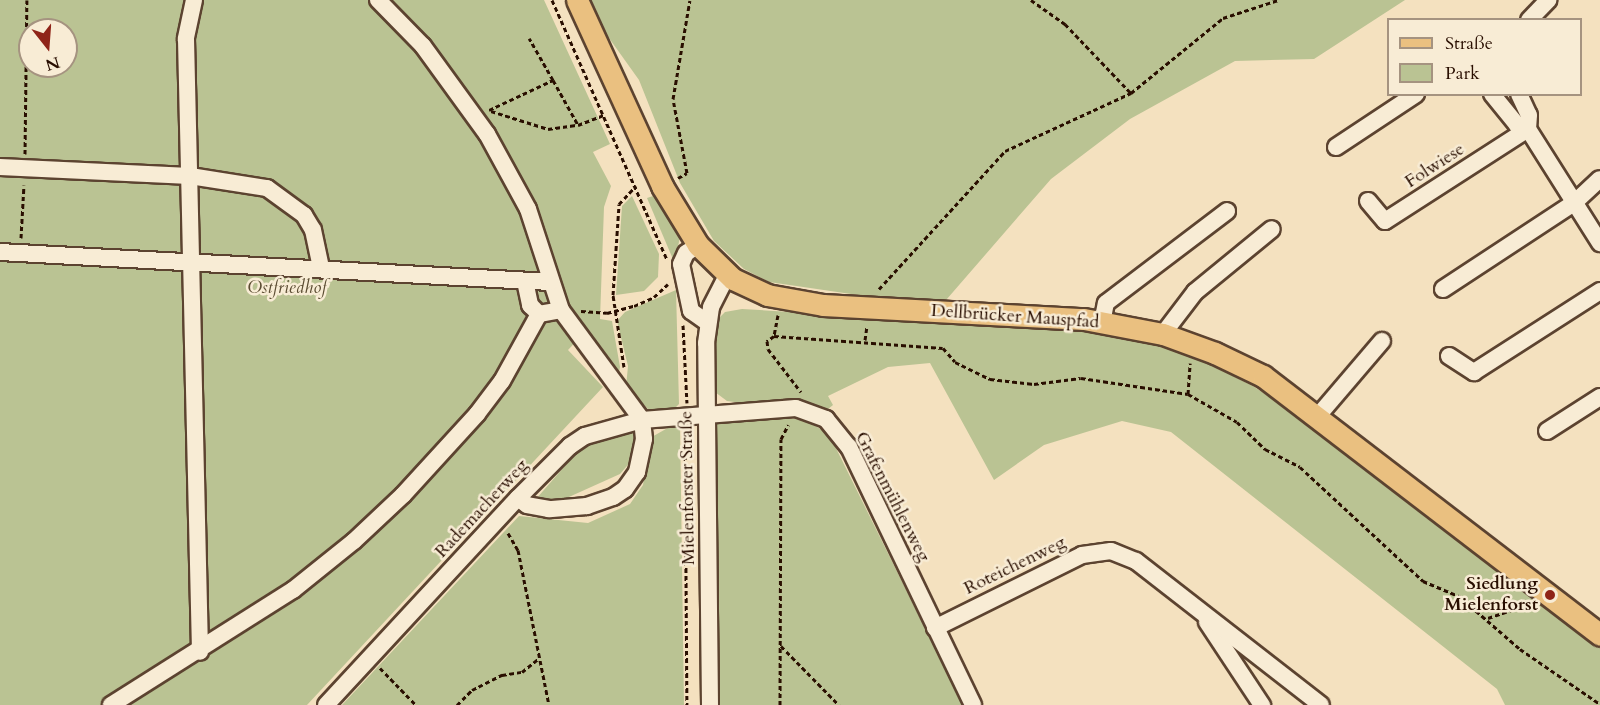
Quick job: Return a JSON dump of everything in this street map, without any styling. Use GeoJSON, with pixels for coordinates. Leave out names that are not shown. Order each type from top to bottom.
{"type":"FeatureCollection","features":[{"type":"Feature","properties":{"kind":"main road","name":"Dellbrücker Mauspfad"},"geometry":{"type":"LineString","coordinates":[[577,0],[662,186],[698,245],[727,275],[767,295],[823,304],[1102,323],[1163,334],[1187,343],[1263,376],[1600,634]]}},
{"type":"Feature","properties":{"kind":"street"},"geometry":{"type":"LineString","coordinates":[[194,0],[186,39],[200,652]]}},
{"type":"Feature","properties":{"kind":"street"},"geometry":{"type":"LineString","coordinates":[[378,0],[423,46],[482,113],[528,209],[561,310],[642,420],[644,439],[637,472],[625,489],[613,497],[586,506],[549,509],[527,505],[518,498]]}},
{"type":"Feature","properties":{"kind":"street"},"geometry":{"type":"LineString","coordinates":[[1531,18],[1548,0]]}},
{"type":"Feature","properties":{"kind":"street"},"geometry":{"type":"LineString","coordinates":[[1336,147],[1413,96]]}},
{"type":"Feature","properties":{"kind":"street"},"geometry":{"type":"LineString","coordinates":[[1494,96],[1517,125],[1528,129]]}},
{"type":"Feature","properties":{"kind":"street"},"geometry":{"type":"LineString","coordinates":[[1520,96],[1529,115],[1528,129],[1600,243]]}},
{"type":"Feature","properties":{"kind":"street","name":"Folwiese"},"geometry":{"type":"LineString","coordinates":[[1368,201],[1385,221],[1528,129]]}},
{"type":"Feature","properties":{"kind":"street"},"geometry":{"type":"LineString","coordinates":[[0,167],[190,176],[246,183],[281,195],[304,214],[313,230],[321,268]]}},
{"type":"Feature","properties":{"kind":"street"},"geometry":{"type":"LineString","coordinates":[[1443,289],[1574,202],[1600,179]]}},
{"type":"Feature","properties":{"kind":"street"},"geometry":{"type":"LineString","coordinates":[[1102,323],[1106,303],[1227,211]]}},
{"type":"Feature","properties":{"kind":"street"},"geometry":{"type":"LineString","coordinates":[[1163,334],[1195,292],[1272,229]]}},
{"type":"Feature","properties":{"kind":"street"},"geometry":{"type":"LineString","coordinates":[[698,245],[682,258],[681,268],[691,311],[707,322]]}},
{"type":"Feature","properties":{"kind":"street"},"geometry":{"type":"LineString","coordinates":[[0,252],[550,282]]}},
{"type":"Feature","properties":{"kind":"street","name":"Mielenforster Straße"},"geometry":{"type":"LineString","coordinates":[[710,705],[707,322],[717,289],[727,275]]}},
{"type":"Feature","properties":{"kind":"street"},"geometry":{"type":"LineString","coordinates":[[525,280],[530,305],[539,314]]}},
{"type":"Feature","properties":{"kind":"street"},"geometry":{"type":"LineString","coordinates":[[1449,356],[1474,372],[1600,291]]}},
{"type":"Feature","properties":{"kind":"street"},"geometry":{"type":"LineString","coordinates":[[539,314],[561,310]]}},
{"type":"Feature","properties":{"kind":"street"},"geometry":{"type":"LineString","coordinates":[[111,705],[200,652],[293,590],[404,495],[483,406],[502,381],[539,314]]}},
{"type":"Feature","properties":{"kind":"street"},"geometry":{"type":"LineString","coordinates":[[1317,417],[1382,341]]}},
{"type":"Feature","properties":{"kind":"street"},"geometry":{"type":"LineString","coordinates":[[1547,431],[1600,397]]}},
{"type":"Feature","properties":{"kind":"street"},"geometry":{"type":"LineString","coordinates":[[707,415],[796,408],[811,413]]}},
{"type":"Feature","properties":{"kind":"street","name":"Grafenmühlenweg"},"geometry":{"type":"LineString","coordinates":[[811,413],[826,419],[849,447],[972,705]]}},
{"type":"Feature","properties":{"kind":"street","name":"Rademacherweg"},"geometry":{"type":"LineString","coordinates":[[326,705],[501,515],[570,446],[585,436],[642,420],[707,415]]}},
{"type":"Feature","properties":{"kind":"street","name":"Roteichenweg"},"geometry":{"type":"LineString","coordinates":[[935,628],[1082,555],[1111,551],[1136,561],[1203,616],[1322,705]]}},
{"type":"Feature","properties":{"kind":"street","name":"Roteichenweg"},"geometry":{"type":"LineString","coordinates":[[1203,616],[1262,705]]}},
{"type":"Feature","properties":{"kind":"path"},"geometry":{"type":"LineString","coordinates":[[20,253],[27,0]]}},
{"type":"Feature","properties":{"kind":"path"},"geometry":{"type":"LineString","coordinates":[[552,0],[669,265]]}},
{"type":"Feature","properties":{"kind":"path"},"geometry":{"type":"LineString","coordinates":[[687,173],[673,99],[690,0]]}},
{"type":"Feature","properties":{"kind":"path"},"geometry":{"type":"LineString","coordinates":[[1031,0],[1065,24],[1131,93]]}},
{"type":"Feature","properties":{"kind":"path"},"geometry":{"type":"LineString","coordinates":[[875,299],[881,284],[1005,151],[1131,93],[1223,18],[1278,0]]}},
{"type":"Feature","properties":{"kind":"path"},"geometry":{"type":"LineString","coordinates":[[529,38],[578,125]]}},
{"type":"Feature","properties":{"kind":"path"},"geometry":{"type":"LineString","coordinates":[[482,113],[553,80]]}},
{"type":"Feature","properties":{"kind":"path"},"geometry":{"type":"LineString","coordinates":[[482,113],[548,129],[578,125],[604,115]]}},
{"type":"Feature","properties":{"kind":"path"},"geometry":{"type":"LineString","coordinates":[[675,180],[679,189]]}},
{"type":"Feature","properties":{"kind":"path"},"geometry":{"type":"LineString","coordinates":[[618,389],[624,362],[613,311],[619,204],[636,186]]}},
{"type":"Feature","properties":{"kind":"path"},"geometry":{"type":"LineString","coordinates":[[561,310],[613,311],[654,297],[674,277]]}},
{"type":"Feature","properties":{"kind":"path"},"geometry":{"type":"LineString","coordinates":[[683,318],[686,416],[683,472],[687,705]]}},
{"type":"Feature","properties":{"kind":"path"},"geometry":{"type":"LineString","coordinates":[[780,705],[781,439],[790,422],[811,413],[795,381],[768,349],[767,341],[774,336],[943,348],[955,362],[990,379],[1034,384],[1081,378],[1188,394],[1237,422],[1265,449],[1300,467],[1423,581],[1459,596],[1488,618],[1520,649],[1600,704]]}},
{"type":"Feature","properties":{"kind":"path"},"geometry":{"type":"LineString","coordinates":[[1187,343],[1191,378],[1188,394]]}},
{"type":"Feature","properties":{"kind":"path"},"geometry":{"type":"LineString","coordinates":[[501,515],[518,550],[549,705]]}},
{"type":"Feature","properties":{"kind":"path"},"geometry":{"type":"LineString","coordinates":[[1488,618],[1551,596]]}},
{"type":"Feature","properties":{"kind":"path"},"geometry":{"type":"LineString","coordinates":[[780,645],[839,705]]}},
{"type":"Feature","properties":{"kind":"path"},"geometry":{"type":"LineString","coordinates":[[371,658],[416,705]]}},
{"type":"Feature","properties":{"kind":"path"},"geometry":{"type":"LineString","coordinates":[[457,705],[472,690],[502,675],[522,672],[540,658]]}},
{"type":"Feature","properties":{"kind":"green space","name":"Ostfriedhof"},"geometry":{"type":"Polygon","coordinates":[[[0,0],[544,0],[610,144],[593,152],[611,186],[604,207],[600,319],[612,321],[620,367],[618,378],[583,334],[568,350],[603,387],[307,705],[0,705],[0,0]]]}},
{"type":"Feature","properties":{"kind":"green space"},"geometry":{"type":"Polygon","coordinates":[[[589,0],[1405,0],[1314,59],[1235,61],[1130,119],[1051,179],[940,307],[769,282],[744,269],[714,241],[680,183],[639,80],[604,31],[589,0]]]}},
{"type":"Feature","properties":{"kind":"green space"},"geometry":{"type":"Polygon","coordinates":[[[656,195],[680,236],[675,264],[647,198],[656,195]]]}},
{"type":"Feature","properties":{"kind":"green space"},"geometry":{"type":"Polygon","coordinates":[[[632,196],[659,254],[658,277],[644,291],[616,295],[622,206],[632,196]]]}},
{"type":"Feature","properties":{"kind":"green space"},"geometry":{"type":"Polygon","coordinates":[[[676,290],[679,404],[673,410],[651,412],[626,387],[628,366],[617,321],[625,312],[676,290]]]}},
{"type":"Feature","properties":{"kind":"green space"},"geometry":{"type":"Polygon","coordinates":[[[742,309],[1064,329],[1145,340],[1185,352],[1253,386],[1287,409],[1600,648],[1600,705],[1505,705],[1497,689],[1171,432],[1122,421],[1044,445],[994,480],[930,363],[888,367],[828,396],[833,405],[822,414],[727,401],[715,392],[715,322],[725,312],[742,309]]]}},
{"type":"Feature","properties":{"kind":"green space"},"geometry":{"type":"Polygon","coordinates":[[[756,415],[805,420],[829,434],[963,705],[719,705],[715,426],[718,421],[756,415]]]}},
{"type":"Feature","properties":{"kind":"green space"},"geometry":{"type":"Polygon","coordinates":[[[680,421],[684,705],[342,705],[519,516],[588,523],[630,504],[643,485],[650,438],[680,421]]]}},
{"type":"Feature","properties":{"kind":"green space"},"geometry":{"type":"Polygon","coordinates":[[[636,427],[639,437],[633,459],[620,474],[560,501],[536,499],[585,443],[636,427]]]}},
{"type":"Feature","properties":{"kind":"place","name":"Siedlung Mielenforst"},"geometry":{"type":"Point","coordinates":[1550,595]}}]}
